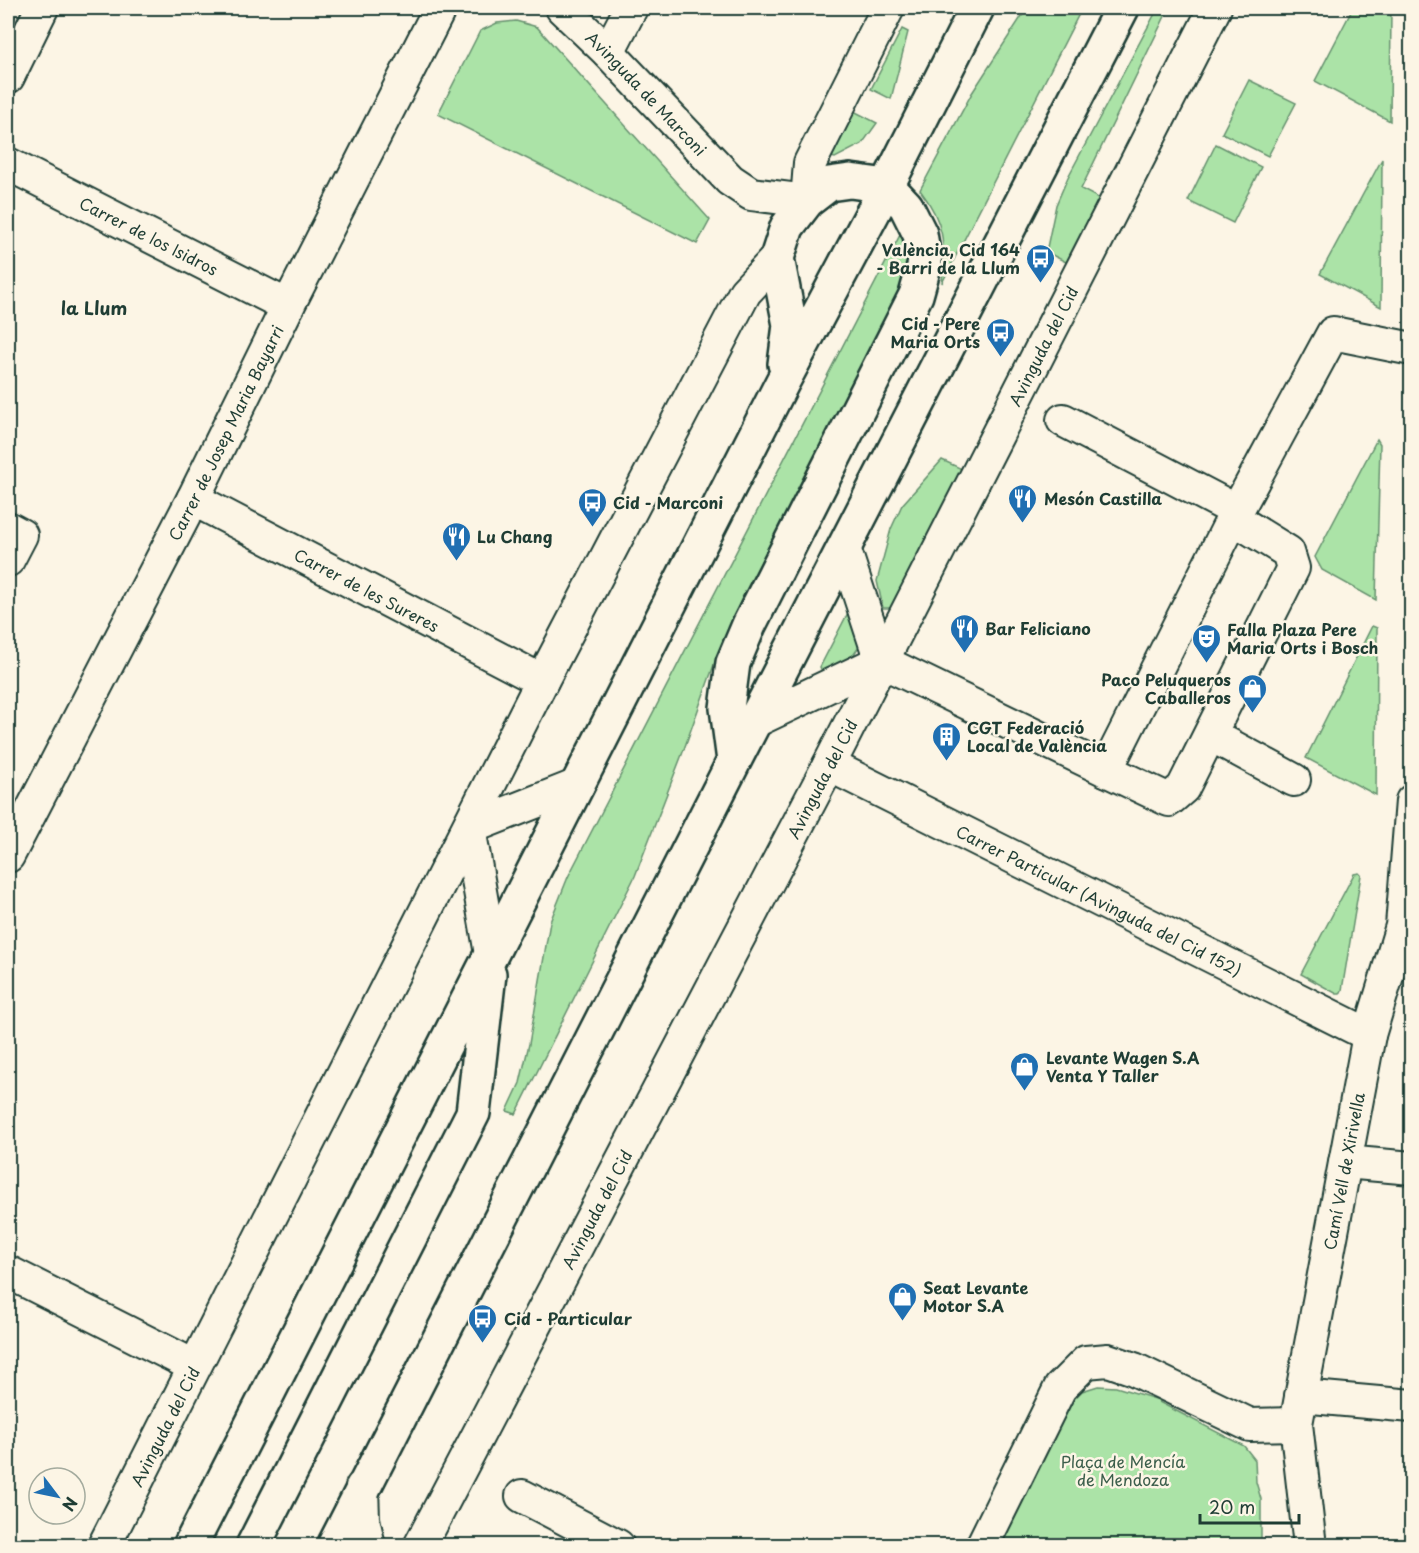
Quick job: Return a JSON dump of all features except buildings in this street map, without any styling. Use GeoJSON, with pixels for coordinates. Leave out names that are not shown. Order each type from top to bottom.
{"type":"FeatureCollection","features":[{"type":"Feature","properties":{"kind":"main road"},"geometry":{"type":"LineString","coordinates":[[190,1545],[782,383],[887,186],[977,8]]}},
{"type":"Feature","properties":{"kind":"main road"},"geometry":{"type":"LineString","coordinates":[[334,1545],[1122,8]]}},
{"type":"Feature","properties":{"kind":"main road"},"geometry":{"type":"LineString","coordinates":[[734,761],[727,708],[733,663],[753,616],[916,295],[925,263],[920,234],[906,206],[887,186],[850,181],[828,184],[807,201],[787,227],[777,258],[790,325],[782,383]]}},
{"type":"Feature","properties":{"kind":"main road"},"geometry":{"type":"LineString","coordinates":[[253,1545],[473,1113],[491,954]]}},
{"type":"Feature","properties":{"kind":"street"},"geometry":{"type":"LineString","coordinates":[[8,77],[42,8]]}},
{"type":"Feature","properties":{"kind":"street","name":"Carrer de Josep Maria Bayarri"},"geometry":{"type":"LineString","coordinates":[[8,856],[193,499],[288,306],[440,8]]}},
{"type":"Feature","properties":{"kind":"street","name":"Avinguda de Marconi"},"geometry":{"type":"LineString","coordinates":[[562,8],[608,52],[730,180],[751,194],[807,201]]}},
{"type":"Feature","properties":{"kind":"street"},"geometry":{"type":"LineString","coordinates":[[608,52],[631,8]]}},
{"type":"Feature","properties":{"kind":"street"},"geometry":{"type":"LineString","coordinates":[[807,201],[810,163],[888,8]]}},
{"type":"Feature","properties":{"kind":"street","name":"Avinguda del Cid"},"geometry":{"type":"LineString","coordinates":[[420,1545],[829,765],[1215,8]]}},
{"type":"Feature","properties":{"kind":"street","name":"Carrer de los Isidros"},"geometry":{"type":"LineString","coordinates":[[8,164],[288,306]]}},
{"type":"Feature","properties":{"kind":"street","name":"Avinguda del Cid"},"geometry":{"type":"LineString","coordinates":[[104,1545],[542,681],[745,292],[777,258]]}},
{"type":"Feature","properties":{"kind":"street"},"geometry":{"type":"LineString","coordinates":[[1106,770],[1235,515],[1333,333],[1412,349]]}},
{"type":"Feature","properties":{"kind":"street"},"geometry":{"type":"LineString","coordinates":[[844,548],[881,661],[1169,800],[1183,788],[1293,568],[1288,552],[1235,515],[1063,420]]}},
{"type":"Feature","properties":{"kind":"street","name":"Carrer de les Sureres"},"geometry":{"type":"LineString","coordinates":[[193,499],[542,681]]}},
{"type":"Feature","properties":{"kind":"street"},"geometry":{"type":"LineString","coordinates":[[8,528],[21,535],[8,560]]}},
{"type":"Feature","properties":{"kind":"street"},"geometry":{"type":"LineString","coordinates":[[755,721],[881,661]]}},
{"type":"Feature","properties":{"kind":"street"},"geometry":{"type":"LineString","coordinates":[[1222,741],[1294,780]]}},
{"type":"Feature","properties":{"kind":"street","name":"Carrer Particular (Avinguda del Cid 152)"},"geometry":{"type":"LineString","coordinates":[[829,765],[1369,1035]]}},
{"type":"Feature","properties":{"kind":"street"},"geometry":{"type":"LineString","coordinates":[[491,954],[469,828],[578,784]]}},
{"type":"Feature","properties":{"kind":"street","name":"Camí Vell de Xirivella"},"geometry":{"type":"LineString","coordinates":[[1310,1545],[1299,1410],[1369,1035],[1407,927],[1412,801]]}},
{"type":"Feature","properties":{"kind":"street"},"geometry":{"type":"LineString","coordinates":[[1345,1162],[1412,1168]]}},
{"type":"Feature","properties":{"kind":"street"},"geometry":{"type":"LineString","coordinates":[[8,1272],[194,1366]]}},
{"type":"Feature","properties":{"kind":"street"},"geometry":{"type":"LineString","coordinates":[[982,1545],[1060,1388],[1086,1362],[1108,1360],[1134,1369],[1250,1425],[1299,1410],[1412,1406]]}},
{"type":"Feature","properties":{"kind":"street"},"geometry":{"type":"LineString","coordinates":[[362,1487],[363,1519],[369,1545]]}},
{"type":"Feature","properties":{"kind":"street"},"geometry":{"type":"LineString","coordinates":[[522,1496],[618,1545]]}},
{"type":"Feature","properties":{"kind":"green space"},"geometry":{"type":"Polygon","coordinates":[[[1027,8],[1082,8],[942,283],[942,234],[934,213],[920,190],[972,93],[1027,8]]]}},
{"type":"Feature","properties":{"kind":"green space"},"geometry":{"type":"Polygon","coordinates":[[[1158,8],[1169,8],[1081,189],[1102,200],[1068,263],[1046,252],[1056,205],[1068,177],[1158,8]]]}},
{"type":"Feature","properties":{"kind":"green space"},"geometry":{"type":"Polygon","coordinates":[[[1353,8],[1391,8],[1390,121],[1315,81],[1353,8]]]}},
{"type":"Feature","properties":{"kind":"green space"},"geometry":{"type":"Polygon","coordinates":[[[516,21],[537,27],[710,220],[697,244],[438,114],[480,31],[497,23],[516,21]]]}},
{"type":"Feature","properties":{"kind":"green space"},"geometry":{"type":"Polygon","coordinates":[[[902,29],[908,32],[891,99],[871,89],[902,29]]]}},
{"type":"Feature","properties":{"kind":"green space"},"geometry":{"type":"Polygon","coordinates":[[[1249,80],[1296,103],[1268,156],[1222,133],[1249,80]]]}},
{"type":"Feature","properties":{"kind":"green space"},"geometry":{"type":"Polygon","coordinates":[[[848,108],[877,123],[862,144],[835,158],[827,156],[848,108]]]}},
{"type":"Feature","properties":{"kind":"green space"},"geometry":{"type":"Polygon","coordinates":[[[1216,144],[1261,167],[1233,223],[1188,201],[1216,144]]]}},
{"type":"Feature","properties":{"kind":"green space"},"geometry":{"type":"Polygon","coordinates":[[[1382,159],[1381,307],[1320,274],[1382,159]]]}},
{"type":"Feature","properties":{"kind":"green space"},"geometry":{"type":"Polygon","coordinates":[[[900,235],[910,259],[904,284],[741,600],[720,648],[635,876],[516,1114],[507,1111],[520,1083],[529,1044],[550,922],[568,877],[900,235]]]}},
{"type":"Feature","properties":{"kind":"green space"},"geometry":{"type":"Polygon","coordinates":[[[1377,439],[1380,444],[1376,600],[1322,570],[1315,557],[1377,439]]]}},
{"type":"Feature","properties":{"kind":"green space"},"geometry":{"type":"Polygon","coordinates":[[[942,460],[962,469],[893,608],[883,608],[877,581],[891,529],[902,505],[942,460]]]}},
{"type":"Feature","properties":{"kind":"green space"},"geometry":{"type":"Polygon","coordinates":[[[852,605],[861,631],[858,648],[849,660],[836,668],[822,671],[820,667],[852,605]]]}},
{"type":"Feature","properties":{"kind":"green space"},"geometry":{"type":"Polygon","coordinates":[[[1372,626],[1377,628],[1376,795],[1306,758],[1372,626]]]}},
{"type":"Feature","properties":{"kind":"green space"},"geometry":{"type":"Polygon","coordinates":[[[1354,874],[1361,875],[1342,990],[1340,994],[1337,994],[1301,974],[1354,874]]]}},
{"type":"Feature","properties":{"kind":"green space","name":"Plaça de Mencía de Mendoza"},"geometry":{"type":"Polygon","coordinates":[[[1098,1386],[1116,1387],[1159,1400],[1244,1446],[1255,1460],[1256,1482],[1261,1499],[1261,1545],[997,1546],[1071,1402],[1082,1391],[1098,1386]]]}},
{"type":"Feature","properties":{"kind":"place","name":"València, Cid 164 - Barri de la Llum"},"geometry":{"type":"Point","coordinates":[1041,284]}},
{"type":"Feature","properties":{"kind":"place","name":"Cid - Pere Maria Orts"},"geometry":{"type":"Point","coordinates":[1001,358]}},
{"type":"Feature","properties":{"kind":"place","name":"Mesón Castilla"},"geometry":{"type":"Point","coordinates":[1023,524]}},
{"type":"Feature","properties":{"kind":"place","name":"Cid - Marconi"},"geometry":{"type":"Point","coordinates":[592,528]}},
{"type":"Feature","properties":{"kind":"place","name":"Lu Chang"},"geometry":{"type":"Point","coordinates":[456,562]}},
{"type":"Feature","properties":{"kind":"place","name":"Bar Feliciano"},"geometry":{"type":"Point","coordinates":[964,654]}},
{"type":"Feature","properties":{"kind":"place","name":"Falla Plaza Pere Maria Orts i Bosch"},"geometry":{"type":"Point","coordinates":[1206,664]}},
{"type":"Feature","properties":{"kind":"place","name":"Paco Peluqueros Caballeros"},"geometry":{"type":"Point","coordinates":[1252,714]}},
{"type":"Feature","properties":{"kind":"place","name":"CGT Federació Local de València"},"geometry":{"type":"Point","coordinates":[946,762]}},
{"type":"Feature","properties":{"kind":"place","name":"Levante Wagen S.A Venta Y Taller"},"geometry":{"type":"Point","coordinates":[1025,1092]}},
{"type":"Feature","properties":{"kind":"place","name":"Seat Levante Motor S.A"},"geometry":{"type":"Point","coordinates":[902,1322]}},
{"type":"Feature","properties":{"kind":"place","name":"Cid - Particular"},"geometry":{"type":"Point","coordinates":[483,1344]}},
{"type":"Feature","properties":{"kind":"district","name":"la Llum"},"geometry":{"type":"Point","coordinates":[94,307]}}]}
